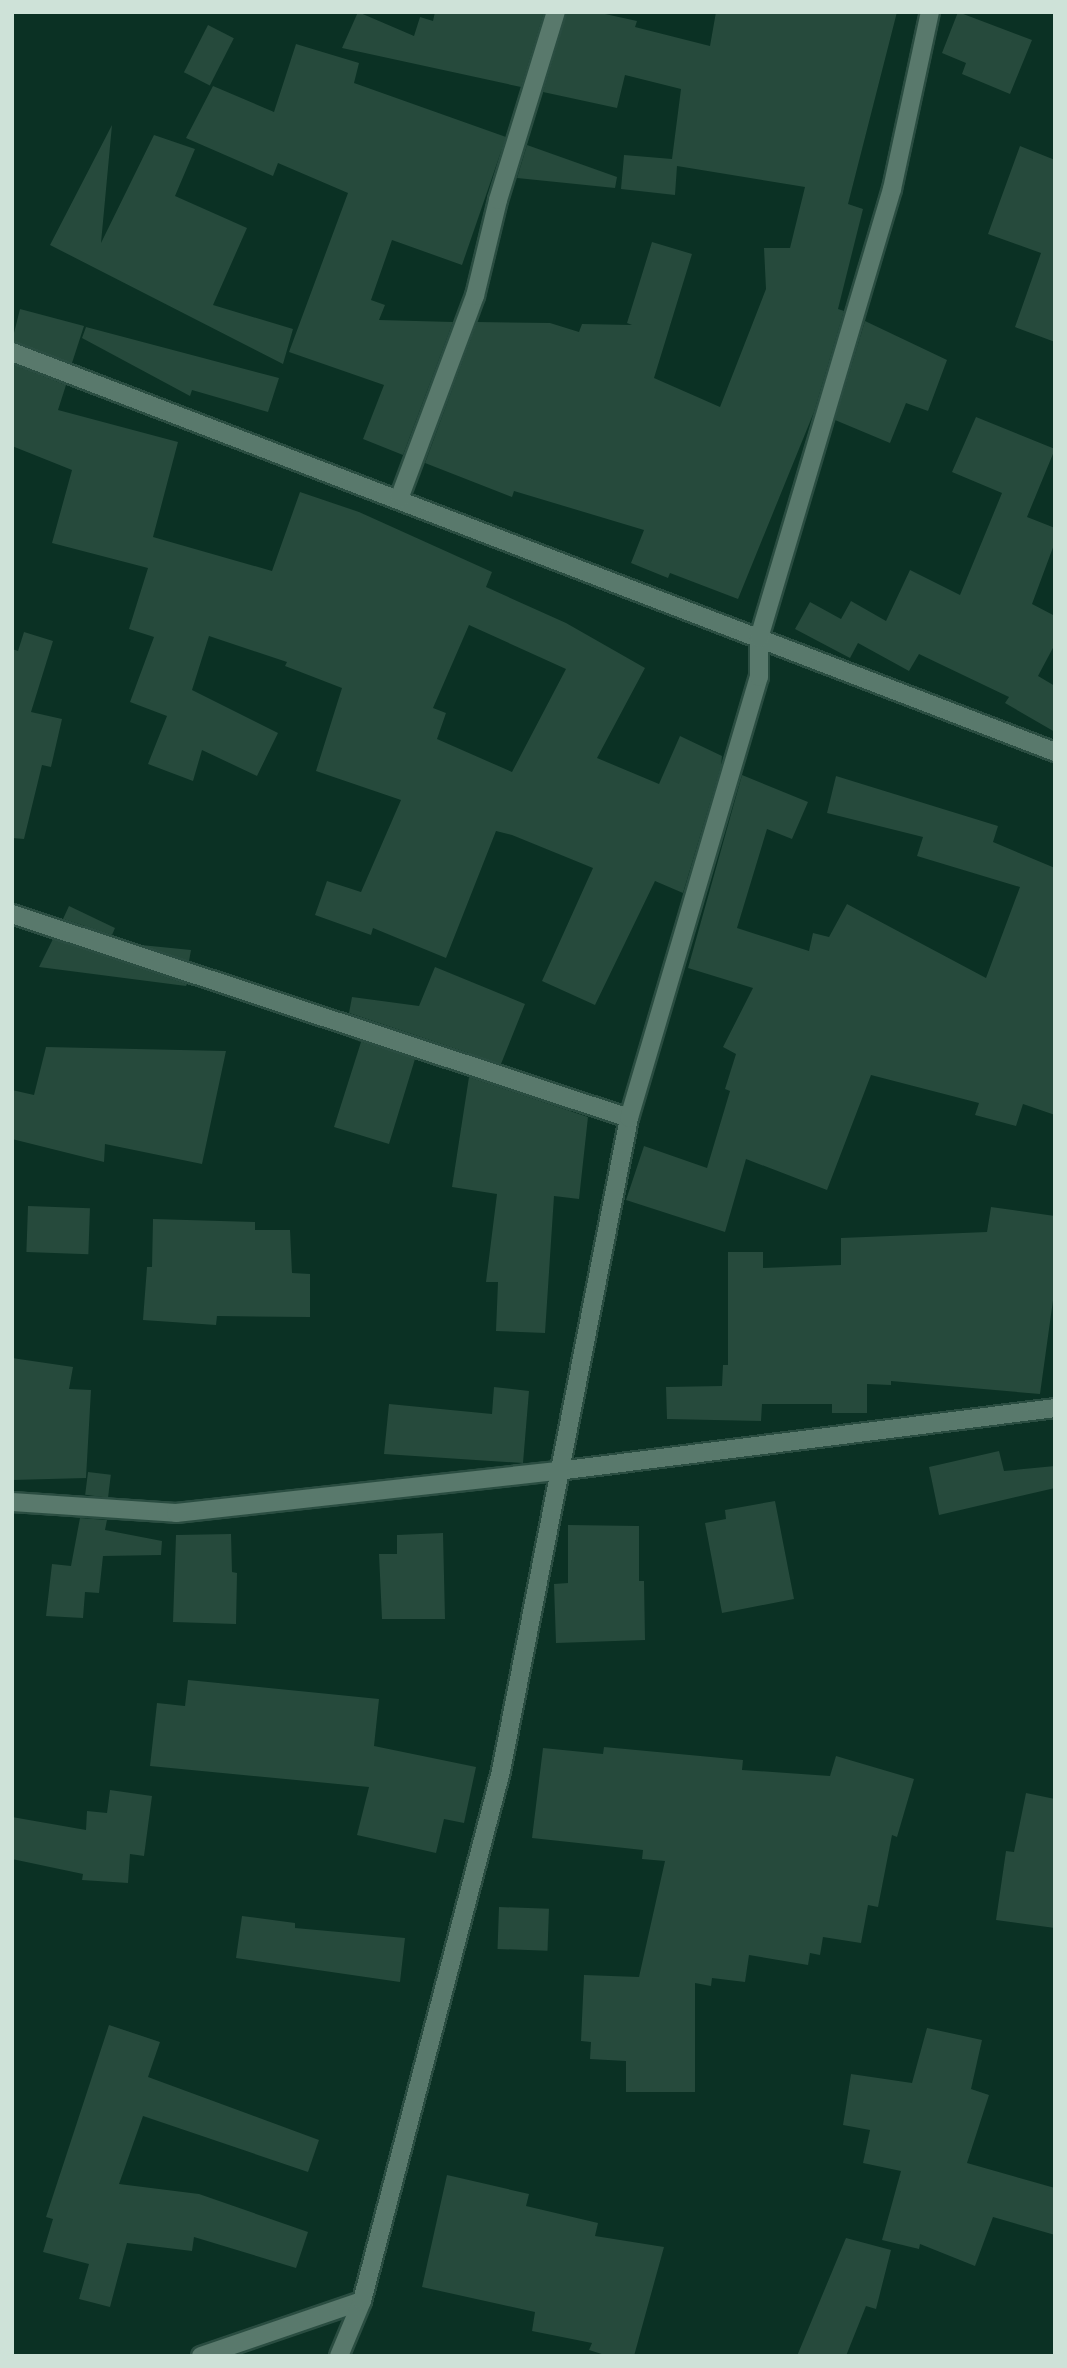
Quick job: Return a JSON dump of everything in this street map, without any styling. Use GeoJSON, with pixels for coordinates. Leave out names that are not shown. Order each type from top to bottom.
{"type":"FeatureCollection","features":[{"type":"Feature","properties":{"kind":"street"},"geometry":{"type":"LineString","coordinates":[[398,499],[475,296],[498,200],[556,12]]}},
{"type":"Feature","properties":{"kind":"street"},"geometry":{"type":"LineString","coordinates":[[339,2356],[362,2301],[500,1772],[629,1118],[759,677],[759,638],[892,189],[930,12]]}},
{"type":"Feature","properties":{"kind":"street"},"geometry":{"type":"LineString","coordinates":[[12,352],[1055,752]]}},
{"type":"Feature","properties":{"kind":"street"},"geometry":{"type":"LineString","coordinates":[[12,914],[629,1118]]}},
{"type":"Feature","properties":{"kind":"street"},"geometry":{"type":"LineString","coordinates":[[12,1502],[176,1513],[558,1471],[1055,1408]]}},
{"type":"Feature","properties":{"kind":"street"},"geometry":{"type":"LineString","coordinates":[[201,2356],[362,2301]]}},
{"type":"Feature","properties":{"kind":"building"},"geometry":{"type":"Polygon","coordinates":[[[358,12],[414,36],[420,17],[433,21],[435,12],[544,12],[521,87],[342,48],[358,12]]]}},
{"type":"Feature","properties":{"kind":"building"},"geometry":{"type":"Polygon","coordinates":[[[567,12],[596,12],[637,21],[635,27],[710,46],[716,12],[897,12],[848,204],[863,209],[838,309],[844,311],[814,412],[738,599],[670,573],[668,578],[631,563],[644,530],[514,491],[512,497],[425,463],[477,322],[550,323],[579,332],[582,324],[632,325],[627,323],[652,242],[692,254],[654,378],[720,407],[766,289],[764,248],[790,248],[805,187],[677,166],[675,195],[621,189],[624,155],[672,159],[681,89],[625,75],[617,108],[543,92],[567,12]]]}},
{"type":"Feature","properties":{"kind":"building"},"geometry":{"type":"Polygon","coordinates":[[[958,12],[1032,40],[1010,94],[962,74],[966,63],[942,53],[958,12]]]}},
{"type":"Feature","properties":{"kind":"building"},"geometry":{"type":"Polygon","coordinates":[[[208,25],[234,38],[210,85],[184,72],[208,25]]]}},
{"type":"Feature","properties":{"kind":"building"},"geometry":{"type":"Polygon","coordinates":[[[296,44],[359,63],[354,83],[506,137],[462,265],[392,240],[371,300],[385,305],[379,320],[453,322],[403,455],[363,439],[384,385],[289,352],[348,193],[278,163],[273,176],[186,138],[213,86],[274,112],[296,44]]]}},
{"type":"Feature","properties":{"kind":"building"},"geometry":{"type":"Polygon","coordinates":[[[112,125],[101,243],[154,135],[195,149],[175,196],[247,228],[213,305],[293,329],[283,364],[50,245],[112,125]]]}},
{"type":"Feature","properties":{"kind":"building"},"geometry":{"type":"Polygon","coordinates":[[[527,145],[617,177],[615,188],[517,178],[527,145]]]}},
{"type":"Feature","properties":{"kind":"building"},"geometry":{"type":"Polygon","coordinates":[[[1020,146],[1055,160],[1055,342],[1015,327],[1041,253],[988,234],[1020,146]]]}},
{"type":"Feature","properties":{"kind":"building"},"geometry":{"type":"Polygon","coordinates":[[[20,309],[84,326],[72,363],[12,341],[20,309]]]}},
{"type":"Feature","properties":{"kind":"building"},"geometry":{"type":"Polygon","coordinates":[[[865,321],[947,360],[928,411],[906,403],[890,443],[835,420],[865,321]]]}},
{"type":"Feature","properties":{"kind":"building"},"geometry":{"type":"Polygon","coordinates":[[[86,327],[279,378],[268,412],[192,390],[190,396],[82,338],[86,327]]]}},
{"type":"Feature","properties":{"kind":"building"},"geometry":{"type":"Polygon","coordinates":[[[12,364],[66,385],[58,410],[178,442],[153,537],[272,571],[300,492],[359,512],[492,572],[486,587],[566,623],[645,668],[597,758],[659,784],[680,736],[722,756],[721,766],[683,893],[655,881],[595,1005],[542,981],[593,868],[512,835],[496,831],[446,958],[373,928],[371,935],[315,915],[327,881],[361,892],[401,800],[316,771],[342,688],[285,666],[287,662],[209,636],[192,690],[278,733],[257,776],[202,750],[193,781],[148,764],[167,716],[130,702],[154,637],[129,629],[148,568],[52,543],[72,470],[12,446],[12,364]],[[469,625],[433,708],[446,713],[437,739],[512,772],[566,669],[469,625]]]}},
{"type":"Feature","properties":{"kind":"building"},"geometry":{"type":"Polygon","coordinates":[[[976,417],[1055,449],[1027,517],[1055,528],[1055,542],[1032,604],[1055,616],[1055,644],[1038,676],[1055,686],[1055,732],[1005,703],[1009,697],[919,654],[909,671],[858,643],[850,658],[795,629],[810,602],[841,619],[851,601],[886,621],[910,570],[960,595],[1002,493],[952,472],[976,417]]]}},
{"type":"Feature","properties":{"kind":"building"},"geometry":{"type":"Polygon","coordinates":[[[24,632],[53,641],[31,712],[62,719],[51,767],[42,765],[24,839],[12,838],[12,649],[18,651],[24,632]]]}},
{"type":"Feature","properties":{"kind":"building"},"geometry":{"type":"Polygon","coordinates":[[[742,775],[808,802],[792,839],[767,829],[737,928],[809,951],[813,933],[829,937],[847,904],[986,978],[1020,887],[917,856],[923,837],[827,813],[836,776],[998,826],[993,842],[1055,868],[1055,1115],[1023,1104],[1016,1126],[975,1115],[979,1103],[871,1075],[827,1190],[746,1159],[725,1232],[626,1200],[644,1146],[707,1168],[730,1091],[725,1089],[736,1054],[723,1047],[753,988],[688,968],[742,775]]]}},
{"type":"Feature","properties":{"kind":"building"},"geometry":{"type":"Polygon","coordinates":[[[69,906],[115,928],[112,935],[63,919],[69,906]]]}},
{"type":"Feature","properties":{"kind":"building"},"geometry":{"type":"Polygon","coordinates":[[[53,939],[187,984],[186,986],[39,967],[53,939]]]}},
{"type":"Feature","properties":{"kind":"building"},"geometry":{"type":"Polygon","coordinates":[[[141,945],[191,950],[189,961],[141,945]]]}},
{"type":"Feature","properties":{"kind":"building"},"geometry":{"type":"Polygon","coordinates":[[[435,967],[525,1004],[501,1064],[349,1013],[352,997],[419,1006],[435,967]]]}},
{"type":"Feature","properties":{"kind":"building"},"geometry":{"type":"Polygon","coordinates":[[[345,1036],[415,1059],[389,1144],[334,1127],[361,1042],[345,1036]]]}},
{"type":"Feature","properties":{"kind":"building"},"geometry":{"type":"Polygon","coordinates":[[[46,1047],[226,1051],[202,1164],[105,1144],[104,1162],[12,1139],[12,1090],[34,1095],[46,1047]]]}},
{"type":"Feature","properties":{"kind":"building"},"geometry":{"type":"Polygon","coordinates":[[[469,1077],[588,1117],[579,1199],[554,1196],[545,1333],[496,1331],[498,1282],[486,1282],[497,1194],[452,1187],[469,1077]]]}},
{"type":"Feature","properties":{"kind":"building"},"geometry":{"type":"Polygon","coordinates":[[[28,1206],[90,1208],[88,1254],[26,1252],[28,1206]]]}},
{"type":"Feature","properties":{"kind":"building"},"geometry":{"type":"Polygon","coordinates":[[[991,1207],[1055,1216],[1055,1286],[1040,1394],[891,1381],[891,1385],[867,1384],[867,1413],[832,1413],[832,1404],[762,1404],[761,1421],[667,1419],[666,1387],[722,1386],[723,1365],[728,1365],[728,1252],[763,1252],[763,1268],[841,1265],[841,1238],[987,1232],[991,1207]]]}},
{"type":"Feature","properties":{"kind":"building"},"geometry":{"type":"Polygon","coordinates":[[[153,1219],[255,1222],[255,1230],[290,1230],[292,1273],[310,1274],[310,1317],[217,1316],[216,1325],[143,1320],[147,1267],[152,1267],[153,1219]]]}},
{"type":"Feature","properties":{"kind":"building"},"geometry":{"type":"Polygon","coordinates":[[[12,1358],[73,1367],[69,1389],[91,1390],[86,1478],[12,1480],[12,1358]]]}},
{"type":"Feature","properties":{"kind":"building"},"geometry":{"type":"Polygon","coordinates":[[[494,1387],[529,1391],[523,1463],[384,1454],[389,1404],[492,1414],[494,1387]]]}},
{"type":"Feature","properties":{"kind":"building"},"geometry":{"type":"Polygon","coordinates":[[[999,1451],[1004,1471],[1055,1466],[1055,1488],[939,1515],[929,1467],[999,1451]]]}},
{"type":"Feature","properties":{"kind":"building"},"geometry":{"type":"Polygon","coordinates":[[[88,1472],[111,1475],[108,1498],[85,1495],[88,1472]]]}},
{"type":"Feature","properties":{"kind":"building"},"geometry":{"type":"Polygon","coordinates":[[[775,1501],[794,1599],[722,1613],[705,1523],[726,1519],[725,1510],[775,1501]]]}},
{"type":"Feature","properties":{"kind":"building"},"geometry":{"type":"Polygon","coordinates":[[[80,1518],[107,1520],[105,1530],[162,1541],[161,1555],[103,1556],[99,1593],[85,1592],[83,1618],[46,1616],[52,1564],[71,1566],[80,1518]]]}},
{"type":"Feature","properties":{"kind":"building"},"geometry":{"type":"Polygon","coordinates":[[[568,1525],[639,1526],[639,1581],[644,1581],[645,1640],[556,1643],[554,1584],[568,1583],[568,1525]]]}},
{"type":"Feature","properties":{"kind":"building"},"geometry":{"type":"Polygon","coordinates":[[[443,1533],[445,1619],[382,1619],[379,1554],[397,1554],[397,1535],[443,1533]]]}},
{"type":"Feature","properties":{"kind":"building"},"geometry":{"type":"Polygon","coordinates":[[[231,1534],[232,1572],[237,1573],[236,1624],[173,1622],[176,1535],[231,1534]]]}},
{"type":"Feature","properties":{"kind":"building"},"geometry":{"type":"Polygon","coordinates":[[[188,1680],[379,1699],[374,1746],[476,1767],[464,1823],[444,1819],[436,1853],[357,1835],[369,1787],[150,1766],[157,1703],[185,1706],[188,1680]]]}},
{"type":"Feature","properties":{"kind":"building"},"geometry":{"type":"Polygon","coordinates":[[[604,1747],[743,1760],[742,1770],[830,1776],[836,1756],[914,1779],[897,1837],[892,1835],[878,1907],[868,1905],[861,1943],[823,1937],[820,1955],[810,1953],[808,1965],[749,1955],[745,1982],[712,1978],[711,1986],[695,1983],[695,2092],[626,2092],[626,2061],[590,2059],[591,2042],[581,2041],[584,1975],[639,1977],[665,1861],[642,1859],[643,1850],[532,1838],[543,1748],[603,1754],[604,1747]]]}},
{"type":"Feature","properties":{"kind":"building"},"geometry":{"type":"Polygon","coordinates":[[[110,1790],[152,1796],[144,1856],[130,1854],[128,1883],[82,1880],[83,1874],[12,1859],[12,1817],[86,1830],[87,1811],[107,1813],[110,1790]]]}},
{"type":"Feature","properties":{"kind":"building"},"geometry":{"type":"Polygon","coordinates":[[[1026,1793],[1055,1799],[1055,1928],[996,1920],[1006,1851],[1014,1852],[1026,1793]]]}},
{"type":"Feature","properties":{"kind":"building"},"geometry":{"type":"Polygon","coordinates":[[[499,1907],[549,1909],[548,1951],[498,1949],[499,1907]]]}},
{"type":"Feature","properties":{"kind":"building"},"geometry":{"type":"Polygon","coordinates":[[[242,1916],[295,1923],[295,1928],[405,1938],[400,1982],[236,1958],[242,1916]]]}},
{"type":"Feature","properties":{"kind":"building"},"geometry":{"type":"Polygon","coordinates":[[[109,2025],[160,2042],[148,2077],[319,2140],[308,2172],[143,2116],[119,2184],[199,2194],[308,2232],[296,2268],[194,2237],[192,2251],[127,2243],[110,2307],[79,2299],[89,2264],[43,2252],[53,2219],[46,2217],[109,2025]]]}},
{"type":"Feature","properties":{"kind":"building"},"geometry":{"type":"Polygon","coordinates":[[[927,2028],[982,2040],[971,2089],[989,2095],[967,2163],[1055,2188],[1055,2235],[993,2217],[975,2266],[920,2244],[919,2249],[882,2240],[901,2171],[863,2163],[870,2130],[843,2125],[851,2074],[912,2083],[927,2028]]]}},
{"type":"Feature","properties":{"kind":"building"},"geometry":{"type":"Polygon","coordinates":[[[447,2175],[529,2194],[526,2206],[598,2223],[595,2236],[664,2247],[634,2356],[608,2356],[589,2350],[592,2343],[532,2331],[535,2312],[422,2287],[447,2175]]]}},
{"type":"Feature","properties":{"kind":"building"},"geometry":{"type":"Polygon","coordinates":[[[846,2238],[891,2250],[876,2309],[866,2306],[846,2356],[797,2356],[846,2238]]]}}]}
